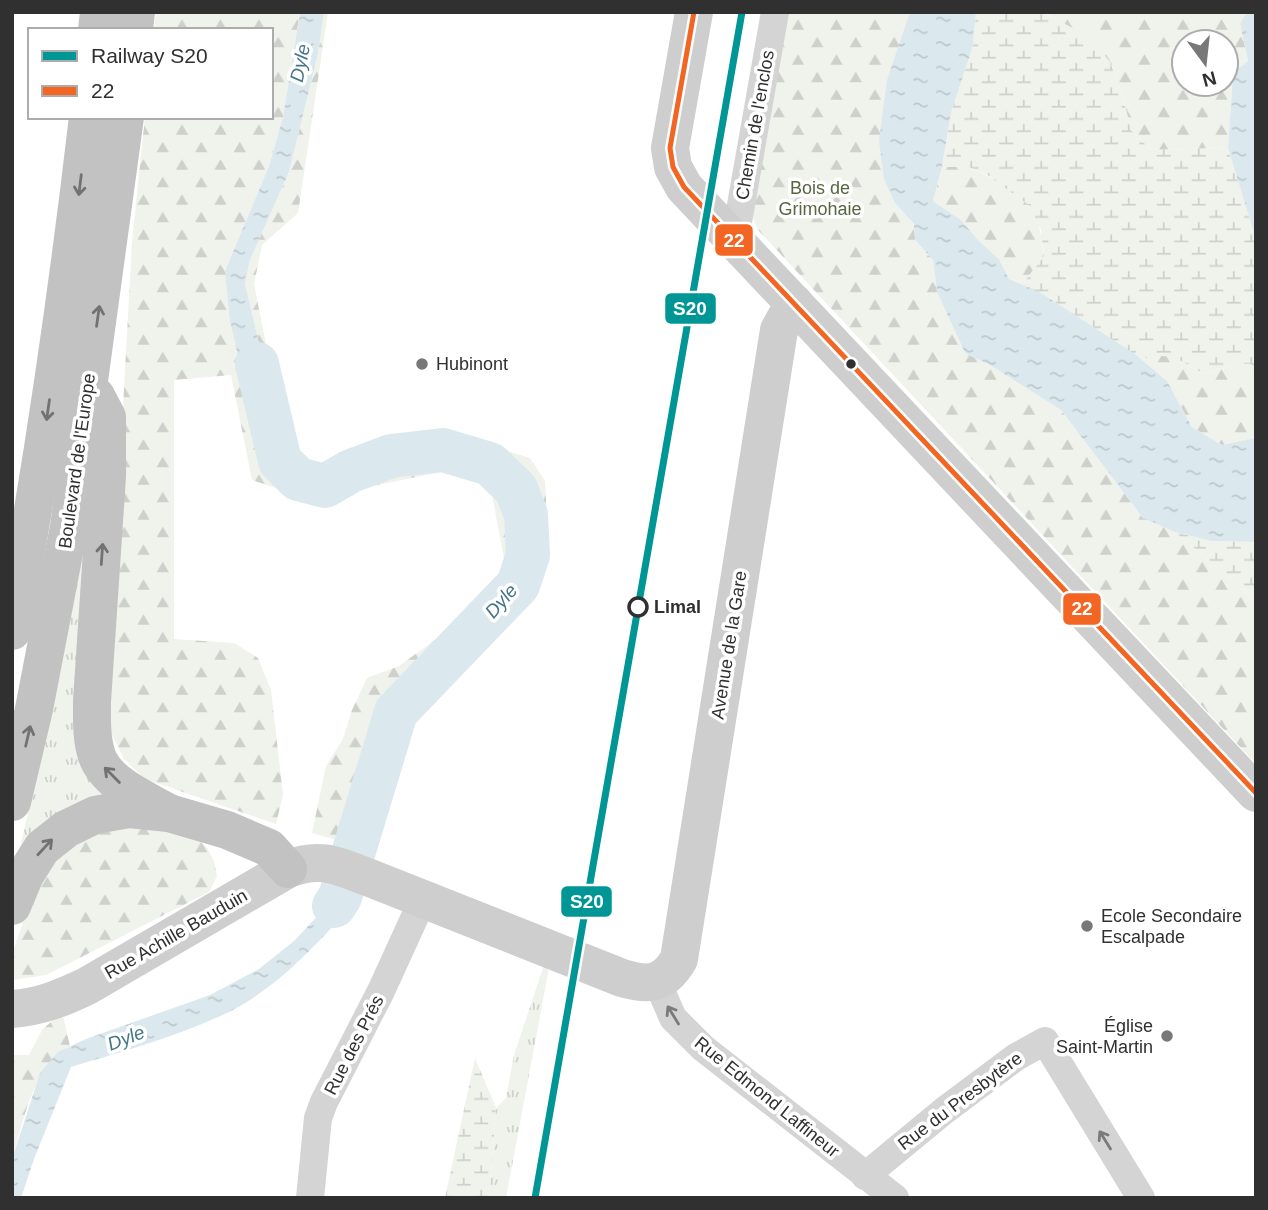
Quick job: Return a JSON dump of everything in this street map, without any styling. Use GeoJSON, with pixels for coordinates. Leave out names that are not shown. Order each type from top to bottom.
{"type":"FeatureCollection","features":[{"type":"Feature","properties":{"kind":"highway","name":"Boulevard de l'Europe"},"geometry":{"type":"LineString","coordinates":[[12,631],[31,527],[76,222],[88,119]]}},
{"type":"Feature","properties":{"kind":"highway","name":"Boulevard de l'Europe"},"geometry":{"type":"LineString","coordinates":[[12,802],[34,709],[69,527],[125,119]]}},
{"type":"Feature","properties":{"kind":"highway"},"geometry":{"type":"LineString","coordinates":[[89,383],[107,418],[107,476],[92,701],[93,735],[98,758],[111,776],[169,813]]}},
{"type":"Feature","properties":{"kind":"highway"},"geometry":{"type":"LineString","coordinates":[[12,906],[25,875],[42,848],[66,829],[95,815],[129,809],[169,813],[227,830],[269,848],[288,869]]}},
{"type":"Feature","properties":{"kind":"street"},"geometry":{"type":"LineString","coordinates":[[694,12],[670,148],[673,167],[684,187],[1256,793]]}},
{"type":"Feature","properties":{"kind":"street","name":"Chemin de l'enclos"},"geometry":{"type":"LineString","coordinates":[[731,236],[738,222],[775,12]]}},
{"type":"Feature","properties":{"kind":"street","name":"Avenue de la Gare"},"geometry":{"type":"LineString","coordinates":[[657,981],[670,974],[679,959],[779,330],[794,303]]}},
{"type":"Feature","properties":{"kind":"street","name":"Rue Achille Bauduin"},"geometry":{"type":"LineString","coordinates":[[12,1009],[40,1006],[87,986],[288,869],[312,861],[354,872],[423,898],[621,978],[637,982],[657,981]]}},
{"type":"Feature","properties":{"kind":"street","name":"Rue des Prés"},"geometry":{"type":"LineString","coordinates":[[310,1198],[318,1118],[324,1102],[381,991],[423,898]]}},
{"type":"Feature","properties":{"kind":"street","name":"Rue Edmond Laffineur"},"geometry":{"type":"LineString","coordinates":[[657,981],[673,1018],[702,1048],[895,1198]]}},
{"type":"Feature","properties":{"kind":"street","name":"Rue du Presbytère"},"geometry":{"type":"LineString","coordinates":[[865,1176],[945,1110],[1016,1057],[1045,1041],[1141,1198]]}},
{"type":"Feature","properties":{"kind":"green space"},"geometry":{"type":"Polygon","coordinates":[[[156,12],[300,12],[283,117],[269,166],[225,271],[277,424],[245,284],[250,260],[289,172],[318,54],[324,12],[328,12],[298,213],[262,245],[254,284],[279,410],[302,462],[310,467],[324,469],[461,437],[530,458],[545,481],[547,518],[543,558],[527,590],[420,704],[376,851],[312,833],[326,766],[343,739],[352,710],[367,678],[399,666],[454,626],[475,617],[506,569],[492,495],[477,471],[450,470],[310,499],[252,480],[231,375],[174,380],[174,639],[234,643],[258,658],[271,690],[283,795],[276,824],[145,779],[124,759],[109,728],[107,702],[132,242],[145,119],[273,119],[273,28],[154,28],[156,12]]]}},
{"type":"Feature","properties":{"kind":"green space","name":"Bois de Grimohaie"},"geometry":{"type":"Polygon","coordinates":[[[784,12],[910,12],[895,203],[914,224],[915,240],[933,260],[937,292],[965,353],[990,365],[1061,410],[1143,518],[1175,532],[1256,599],[1256,764],[758,230],[752,215],[784,12]]]}},
{"type":"Feature","properties":{"kind":"green space"},"geometry":{"type":"Polygon","coordinates":[[[976,12],[1042,12],[1090,37],[1110,62],[1131,130],[1151,150],[1228,148],[1256,240],[1256,373],[1251,364],[1238,364],[1204,374],[1181,361],[1167,357],[1141,359],[1038,291],[1009,279],[1025,281],[1044,256],[1041,230],[1030,206],[989,176],[967,166],[942,167],[951,113],[973,46],[976,12]]]}},
{"type":"Feature","properties":{"kind":"green space"},"geometry":{"type":"Polygon","coordinates":[[[1042,12],[1247,12],[1240,23],[1248,61],[1240,67],[1240,28],[1170,28],[1170,98],[1231,98],[1228,148],[1151,150],[1131,130],[1110,62],[1051,16],[1042,12]]]}},
{"type":"Feature","properties":{"kind":"green space"},"geometry":{"type":"Polygon","coordinates":[[[967,166],[1012,190],[1032,208],[1039,226],[1044,256],[1025,281],[1009,279],[999,259],[961,220],[933,201],[942,167],[967,166]]]}},
{"type":"Feature","properties":{"kind":"green space"},"geometry":{"type":"Polygon","coordinates":[[[1157,354],[1175,357],[1204,374],[1238,364],[1251,364],[1256,373],[1255,439],[1222,445],[1192,427],[1167,381],[1141,359],[1157,354]]]}},
{"type":"Feature","properties":{"kind":"green space"},"geometry":{"type":"Polygon","coordinates":[[[83,526],[105,784],[101,800],[19,852],[54,699],[83,526]]]}},
{"type":"Feature","properties":{"kind":"green space"},"geometry":{"type":"Polygon","coordinates":[[[1175,532],[1211,541],[1256,542],[1256,599],[1175,532]]]}},
{"type":"Feature","properties":{"kind":"green space"},"geometry":{"type":"Polygon","coordinates":[[[113,820],[196,837],[207,848],[214,861],[217,876],[209,892],[46,975],[12,980],[12,954],[35,887],[51,858],[113,820]]]}},
{"type":"Feature","properties":{"kind":"green space"},"geometry":{"type":"Polygon","coordinates":[[[544,965],[549,968],[506,1198],[489,1198],[496,1108],[506,1098],[514,1055],[544,965]]]}},
{"type":"Feature","properties":{"kind":"green space"},"geometry":{"type":"Polygon","coordinates":[[[62,1012],[70,1046],[57,1054],[39,1080],[26,1111],[12,1159],[12,1055],[29,1055],[42,1030],[62,1012]]]}},
{"type":"Feature","properties":{"kind":"green space"},"geometry":{"type":"Polygon","coordinates":[[[475,1058],[496,1108],[489,1198],[445,1198],[475,1058]]]}},
{"type":"Feature","properties":{"kind":"water"},"geometry":{"type":"Polygon","coordinates":[[[300,12],[324,12],[318,54],[289,172],[250,260],[245,284],[278,424],[253,419],[230,321],[225,271],[269,166],[283,117],[300,12]]]}},
{"type":"Feature","properties":{"kind":"water"},"geometry":{"type":"Polygon","coordinates":[[[910,12],[976,12],[973,46],[951,113],[933,201],[961,220],[999,259],[1009,279],[1038,291],[1135,354],[1167,381],[1192,427],[1222,445],[1256,438],[1256,542],[1211,541],[1175,532],[1143,518],[1061,410],[990,365],[965,353],[937,292],[933,260],[915,240],[914,224],[895,203],[884,179],[879,141],[887,80],[910,12]]]}},
{"type":"Feature","properties":{"kind":"water"},"geometry":{"type":"Polygon","coordinates":[[[1247,12],[1256,12],[1256,240],[1228,148],[1231,98],[1240,98],[1240,67],[1248,61],[1240,23],[1247,12]]]}},
{"type":"Feature","properties":{"kind":"water"},"geometry":{"type":"Polygon","coordinates":[[[336,883],[353,890],[338,921],[274,983],[251,999],[229,1012],[191,1028],[71,1067],[21,1198],[12,1198],[12,1159],[40,1073],[58,1052],[86,1039],[210,995],[259,969],[294,941],[325,908],[336,883]]]}},
{"type":"Feature","properties":{"kind":"waterway","name":"Dyle"},"geometry":{"type":"LineString","coordinates":[[257,364],[280,461],[298,479],[325,486],[351,471],[391,456],[443,450],[490,464],[516,489],[526,515],[528,555],[518,585],[396,712],[340,897],[334,906]]}},
{"type":"Feature","properties":{"kind":"rail line","name":"S20"},"geometry":{"type":"LineString","coordinates":[[535,1198],[742,12]]}},
{"type":"Feature","properties":{"kind":"transit line","name":"22"},"geometry":{"type":"LineString","coordinates":[[694,12],[670,148],[673,167],[684,187],[1256,793]]}},
{"type":"Feature","properties":{"kind":"place","name":"Hubinont"},"geometry":{"type":"Point","coordinates":[422,364]}},
{"type":"Feature","properties":{"kind":"place","name":"Limal"},"geometry":{"type":"Point","coordinates":[638,607]}},
{"type":"Feature","properties":{"kind":"place","name":"Ecole Secondaire Escalpade"},"geometry":{"type":"Point","coordinates":[1087,926]}},
{"type":"Feature","properties":{"kind":"place","name":"Église Saint-Martin"},"geometry":{"type":"Point","coordinates":[1167,1036]}}]}
